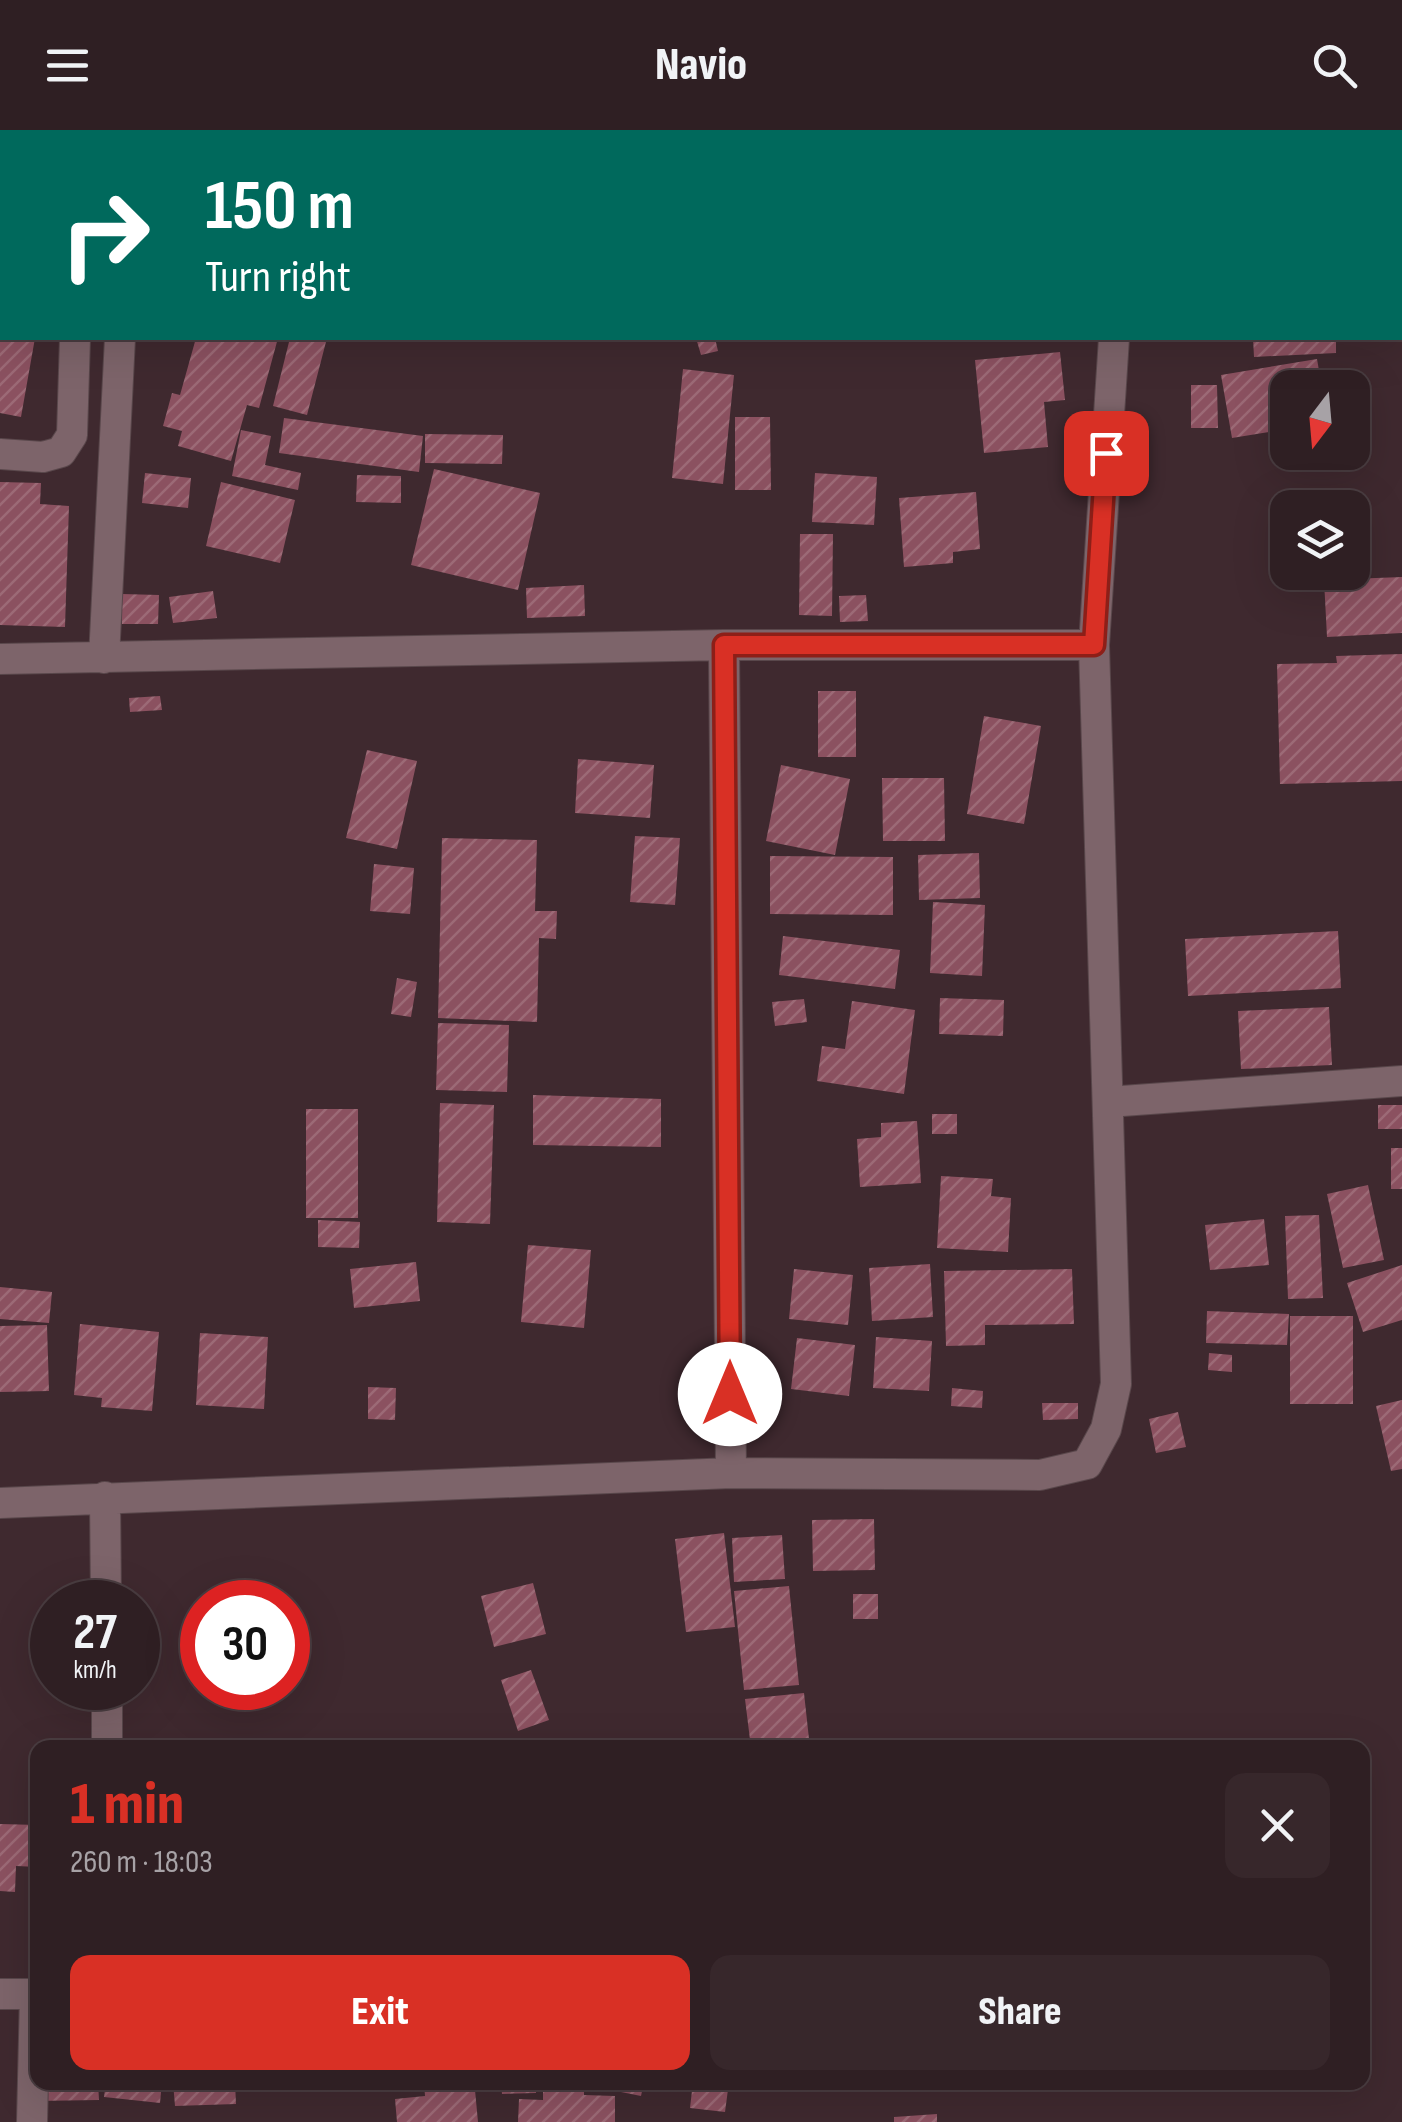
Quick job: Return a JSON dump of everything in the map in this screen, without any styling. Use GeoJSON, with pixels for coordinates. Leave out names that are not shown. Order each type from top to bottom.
{"type":"FeatureCollection","features":[{"type":"Feature","properties":{"kind":"street"},"geometry":{"type":"LineString","coordinates":[[0,454],[43,457],[61,452],[72,435],[74,340]]}},
{"type":"Feature","properties":{"kind":"street"},"geometry":{"type":"LineString","coordinates":[[104,658],[120,340]]}},
{"type":"Feature","properties":{"kind":"street"},"geometry":{"type":"LineString","coordinates":[[0,1503],[731,1473],[1040,1474],[1087,1464],[1106,1429],[1116,1384],[1094,645],[1114,340]]}},
{"type":"Feature","properties":{"kind":"street"},"geometry":{"type":"LineString","coordinates":[[724,645],[731,1473]]}},
{"type":"Feature","properties":{"kind":"street"},"geometry":{"type":"LineString","coordinates":[[0,659],[724,645],[1094,645]]}},
{"type":"Feature","properties":{"kind":"street"},"geometry":{"type":"LineString","coordinates":[[1108,1102],[1402,1081]]}},
{"type":"Feature","properties":{"kind":"street"},"geometry":{"type":"LineString","coordinates":[[105,1497],[106,1580]]}},
{"type":"Feature","properties":{"kind":"street"},"geometry":{"type":"LineString","coordinates":[[107,1710],[107,1740]]}},
{"type":"Feature","properties":{"kind":"street"},"geometry":{"type":"LineString","coordinates":[[0,1994],[30,1994]]}},
{"type":"Feature","properties":{"kind":"street"},"geometry":{"type":"LineString","coordinates":[[32,2122],[33,2090]]}},
{"type":"Feature","properties":{"kind":"building"},"geometry":{"type":"Polygon","coordinates":[[[0,340],[35,340],[21,417],[0,413],[0,340]]]}},
{"type":"Feature","properties":{"kind":"building"},"geometry":{"type":"Polygon","coordinates":[[[195,340],[277,340],[259,408],[247,405],[231,461],[178,446],[182,431],[163,426],[172,393],[180,395],[195,340]]]}},
{"type":"Feature","properties":{"kind":"building"},"geometry":{"type":"Polygon","coordinates":[[[290,340],[326,340],[307,415],[273,406],[290,340]]]}},
{"type":"Feature","properties":{"kind":"building"},"geometry":{"type":"Polygon","coordinates":[[[697,340],[715,340],[718,351],[701,355],[697,340]]]}},
{"type":"Feature","properties":{"kind":"building"},"geometry":{"type":"Polygon","coordinates":[[[1253,340],[1336,340],[1336,353],[1254,357],[1253,340]]]}},
{"type":"Feature","properties":{"kind":"building"},"geometry":{"type":"Polygon","coordinates":[[[1060,352],[1065,400],[1044,402],[1048,447],[984,453],[975,360],[1060,352]]]}},
{"type":"Feature","properties":{"kind":"building"},"geometry":{"type":"Polygon","coordinates":[[[1317,359],[1319,370],[1270,370],[1270,432],[1232,438],[1221,375],[1317,359]]]}},
{"type":"Feature","properties":{"kind":"building"},"geometry":{"type":"Polygon","coordinates":[[[683,369],[734,375],[723,484],[672,478],[683,369]]]}},
{"type":"Feature","properties":{"kind":"building"},"geometry":{"type":"Polygon","coordinates":[[[1191,385],[1217,385],[1218,428],[1191,428],[1191,385]]]}},
{"type":"Feature","properties":{"kind":"building"},"geometry":{"type":"Polygon","coordinates":[[[735,417],[770,417],[771,490],[735,490],[735,417]]]}},
{"type":"Feature","properties":{"kind":"building"},"geometry":{"type":"Polygon","coordinates":[[[284,418],[423,436],[419,472],[279,453],[284,418]]]}},
{"type":"Feature","properties":{"kind":"building"},"geometry":{"type":"Polygon","coordinates":[[[241,430],[271,436],[265,465],[301,473],[298,490],[232,476],[241,430]]]}},
{"type":"Feature","properties":{"kind":"building"},"geometry":{"type":"Polygon","coordinates":[[[425,434],[503,435],[502,464],[425,463],[425,434]]]}},
{"type":"Feature","properties":{"kind":"building"},"geometry":{"type":"Polygon","coordinates":[[[434,469],[540,493],[518,590],[411,565],[434,469]]]}},
{"type":"Feature","properties":{"kind":"building"},"geometry":{"type":"Polygon","coordinates":[[[145,473],[191,478],[188,508],[142,503],[145,473]]]}},
{"type":"Feature","properties":{"kind":"building"},"geometry":{"type":"Polygon","coordinates":[[[815,473],[877,477],[874,525],[812,522],[815,473]]]}},
{"type":"Feature","properties":{"kind":"building"},"geometry":{"type":"Polygon","coordinates":[[[357,475],[401,476],[401,503],[356,502],[357,475]]]}},
{"type":"Feature","properties":{"kind":"building"},"geometry":{"type":"Polygon","coordinates":[[[0,482],[41,483],[40,504],[69,506],[65,627],[0,625],[0,482]]]}},
{"type":"Feature","properties":{"kind":"building"},"geometry":{"type":"Polygon","coordinates":[[[221,482],[295,500],[280,563],[206,546],[221,482]]]}},
{"type":"Feature","properties":{"kind":"building"},"geometry":{"type":"Polygon","coordinates":[[[976,492],[980,549],[953,552],[953,563],[904,567],[899,498],[976,492]]]}},
{"type":"Feature","properties":{"kind":"building"},"geometry":{"type":"Polygon","coordinates":[[[800,534],[833,534],[832,616],[799,615],[800,534]]]}},
{"type":"Feature","properties":{"kind":"building"},"geometry":{"type":"Polygon","coordinates":[[[1402,577],[1402,633],[1327,637],[1325,590],[1370,590],[1370,578],[1402,577]]]}},
{"type":"Feature","properties":{"kind":"building"},"geometry":{"type":"Polygon","coordinates":[[[584,585],[585,616],[527,618],[526,588],[584,585]]]}},
{"type":"Feature","properties":{"kind":"building"},"geometry":{"type":"Polygon","coordinates":[[[213,591],[217,618],[173,623],[169,597],[213,591]]]}},
{"type":"Feature","properties":{"kind":"building"},"geometry":{"type":"Polygon","coordinates":[[[122,594],[159,595],[158,624],[122,624],[122,594]]]}},
{"type":"Feature","properties":{"kind":"building"},"geometry":{"type":"Polygon","coordinates":[[[866,595],[868,621],[840,622],[839,596],[866,595]]]}},
{"type":"Feature","properties":{"kind":"building"},"geometry":{"type":"Polygon","coordinates":[[[1402,654],[1402,781],[1280,784],[1277,664],[1337,663],[1336,656],[1402,654]]]}},
{"type":"Feature","properties":{"kind":"building"},"geometry":{"type":"Polygon","coordinates":[[[818,691],[856,691],[856,757],[818,757],[818,691]]]}},
{"type":"Feature","properties":{"kind":"building"},"geometry":{"type":"Polygon","coordinates":[[[160,696],[162,710],[130,712],[129,698],[160,696]]]}},
{"type":"Feature","properties":{"kind":"building"},"geometry":{"type":"Polygon","coordinates":[[[984,716],[1041,726],[1024,824],[967,814],[984,716]]]}},
{"type":"Feature","properties":{"kind":"building"},"geometry":{"type":"Polygon","coordinates":[[[367,750],[417,761],[397,849],[346,838],[367,750]]]}},
{"type":"Feature","properties":{"kind":"building"},"geometry":{"type":"Polygon","coordinates":[[[578,759],[654,765],[650,818],[575,813],[578,759]]]}},
{"type":"Feature","properties":{"kind":"building"},"geometry":{"type":"Polygon","coordinates":[[[781,765],[850,779],[835,855],[766,841],[781,765]]]}},
{"type":"Feature","properties":{"kind":"building"},"geometry":{"type":"Polygon","coordinates":[[[882,778],[944,778],[945,841],[883,841],[882,778]]]}},
{"type":"Feature","properties":{"kind":"building"},"geometry":{"type":"Polygon","coordinates":[[[635,836],[680,838],[675,905],[630,902],[635,836]]]}},
{"type":"Feature","properties":{"kind":"building"},"geometry":{"type":"Polygon","coordinates":[[[442,838],[537,840],[535,911],[557,911],[556,939],[539,938],[537,1022],[438,1018],[442,838]]]}},
{"type":"Feature","properties":{"kind":"building"},"geometry":{"type":"Polygon","coordinates":[[[979,853],[980,898],[919,900],[918,855],[979,853]]]}},
{"type":"Feature","properties":{"kind":"building"},"geometry":{"type":"Polygon","coordinates":[[[770,856],[893,857],[893,915],[770,914],[770,856]]]}},
{"type":"Feature","properties":{"kind":"building"},"geometry":{"type":"Polygon","coordinates":[[[374,864],[414,868],[410,914],[370,911],[374,864]]]}},
{"type":"Feature","properties":{"kind":"building"},"geometry":{"type":"Polygon","coordinates":[[[933,902],[985,905],[982,976],[930,973],[933,902]]]}},
{"type":"Feature","properties":{"kind":"building"},"geometry":{"type":"Polygon","coordinates":[[[1338,931],[1341,988],[1188,996],[1185,939],[1338,931]]]}},
{"type":"Feature","properties":{"kind":"building"},"geometry":{"type":"Polygon","coordinates":[[[783,936],[900,950],[895,989],[779,975],[783,936]]]}},
{"type":"Feature","properties":{"kind":"building"},"geometry":{"type":"Polygon","coordinates":[[[397,978],[417,982],[411,1017],[391,1014],[397,978]]]}},
{"type":"Feature","properties":{"kind":"building"},"geometry":{"type":"Polygon","coordinates":[[[940,998],[1004,1000],[1003,1036],[939,1034],[940,998]]]}},
{"type":"Feature","properties":{"kind":"building"},"geometry":{"type":"Polygon","coordinates":[[[804,999],[807,1022],[775,1026],[772,1002],[804,999]]]}},
{"type":"Feature","properties":{"kind":"building"},"geometry":{"type":"Polygon","coordinates":[[[852,1001],[915,1010],[904,1094],[817,1081],[822,1046],[845,1049],[852,1001]]]}},
{"type":"Feature","properties":{"kind":"building"},"geometry":{"type":"Polygon","coordinates":[[[1329,1007],[1332,1065],[1241,1069],[1238,1011],[1329,1007]]]}},
{"type":"Feature","properties":{"kind":"building"},"geometry":{"type":"Polygon","coordinates":[[[438,1023],[509,1025],[507,1092],[436,1090],[438,1023]]]}},
{"type":"Feature","properties":{"kind":"building"},"geometry":{"type":"Polygon","coordinates":[[[533,1095],[661,1099],[661,1147],[533,1145],[533,1095]]]}},
{"type":"Feature","properties":{"kind":"building"},"geometry":{"type":"Polygon","coordinates":[[[440,1103],[494,1105],[490,1224],[437,1222],[440,1103]]]}},
{"type":"Feature","properties":{"kind":"building"},"geometry":{"type":"Polygon","coordinates":[[[1378,1105],[1402,1105],[1402,1129],[1378,1129],[1378,1105]]]}},
{"type":"Feature","properties":{"kind":"building"},"geometry":{"type":"Polygon","coordinates":[[[306,1109],[358,1109],[358,1218],[306,1218],[306,1109]]]}},
{"type":"Feature","properties":{"kind":"building"},"geometry":{"type":"Polygon","coordinates":[[[932,1114],[957,1114],[957,1134],[932,1134],[932,1114]]]}},
{"type":"Feature","properties":{"kind":"building"},"geometry":{"type":"Polygon","coordinates":[[[917,1121],[921,1183],[860,1187],[857,1139],[881,1137],[881,1123],[917,1121]]]}},
{"type":"Feature","properties":{"kind":"building"},"geometry":{"type":"Polygon","coordinates":[[[1391,1148],[1402,1148],[1402,1189],[1391,1189],[1391,1148]]]}},
{"type":"Feature","properties":{"kind":"building"},"geometry":{"type":"Polygon","coordinates":[[[941,1176],[993,1179],[991,1196],[1011,1198],[1008,1252],[937,1248],[941,1176]]]}},
{"type":"Feature","properties":{"kind":"building"},"geometry":{"type":"Polygon","coordinates":[[[1368,1185],[1384,1260],[1343,1268],[1327,1194],[1368,1185]]]}},
{"type":"Feature","properties":{"kind":"building"},"geometry":{"type":"Polygon","coordinates":[[[1319,1215],[1323,1298],[1288,1299],[1285,1216],[1319,1215]]]}},
{"type":"Feature","properties":{"kind":"building"},"geometry":{"type":"Polygon","coordinates":[[[1264,1219],[1269,1265],[1210,1270],[1205,1225],[1264,1219]]]}},
{"type":"Feature","properties":{"kind":"building"},"geometry":{"type":"Polygon","coordinates":[[[318,1220],[360,1222],[359,1248],[318,1247],[318,1220]]]}},
{"type":"Feature","properties":{"kind":"building"},"geometry":{"type":"Polygon","coordinates":[[[528,1245],[591,1250],[584,1328],[521,1322],[528,1245]]]}},
{"type":"Feature","properties":{"kind":"building"},"geometry":{"type":"Polygon","coordinates":[[[416,1262],[420,1301],[354,1308],[350,1269],[416,1262]]]}},
{"type":"Feature","properties":{"kind":"building"},"geometry":{"type":"Polygon","coordinates":[[[930,1264],[933,1317],[872,1321],[869,1268],[930,1264]]]}},
{"type":"Feature","properties":{"kind":"building"},"geometry":{"type":"Polygon","coordinates":[[[1402,1265],[1402,1320],[1363,1332],[1347,1283],[1402,1265]]]}},
{"type":"Feature","properties":{"kind":"building"},"geometry":{"type":"Polygon","coordinates":[[[794,1269],[853,1275],[848,1325],[789,1319],[794,1269]]]}},
{"type":"Feature","properties":{"kind":"building"},"geometry":{"type":"Polygon","coordinates":[[[1072,1269],[1074,1324],[985,1325],[985,1345],[946,1346],[944,1271],[1072,1269]]]}},
{"type":"Feature","properties":{"kind":"building"},"geometry":{"type":"Polygon","coordinates":[[[0,1287],[52,1292],[49,1323],[0,1319],[0,1287]]]}},
{"type":"Feature","properties":{"kind":"building"},"geometry":{"type":"Polygon","coordinates":[[[1207,1311],[1289,1314],[1287,1345],[1206,1343],[1207,1311]]]}},
{"type":"Feature","properties":{"kind":"building"},"geometry":{"type":"Polygon","coordinates":[[[1290,1316],[1353,1316],[1353,1404],[1290,1404],[1290,1316]]]}},
{"type":"Feature","properties":{"kind":"building"},"geometry":{"type":"Polygon","coordinates":[[[80,1324],[159,1332],[152,1411],[101,1407],[102,1398],[74,1395],[80,1324]]]}},
{"type":"Feature","properties":{"kind":"building"},"geometry":{"type":"Polygon","coordinates":[[[47,1325],[49,1391],[0,1392],[0,1326],[47,1325]]]}},
{"type":"Feature","properties":{"kind":"building"},"geometry":{"type":"Polygon","coordinates":[[[200,1333],[268,1337],[264,1409],[196,1405],[200,1333]]]}},
{"type":"Feature","properties":{"kind":"building"},"geometry":{"type":"Polygon","coordinates":[[[876,1337],[932,1341],[929,1391],[873,1388],[876,1337]]]}},
{"type":"Feature","properties":{"kind":"building"},"geometry":{"type":"Polygon","coordinates":[[[797,1338],[855,1345],[849,1396],[791,1389],[797,1338]]]}},
{"type":"Feature","properties":{"kind":"building"},"geometry":{"type":"Polygon","coordinates":[[[1209,1353],[1232,1355],[1232,1372],[1208,1370],[1209,1353]]]}},
{"type":"Feature","properties":{"kind":"building"},"geometry":{"type":"Polygon","coordinates":[[[368,1387],[396,1388],[395,1420],[368,1419],[368,1387]]]}},
{"type":"Feature","properties":{"kind":"building"},"geometry":{"type":"Polygon","coordinates":[[[952,1388],[983,1391],[982,1408],[951,1406],[952,1388]]]}},
{"type":"Feature","properties":{"kind":"building"},"geometry":{"type":"Polygon","coordinates":[[[1402,1400],[1402,1469],[1391,1471],[1376,1406],[1402,1400]]]}},
{"type":"Feature","properties":{"kind":"building"},"geometry":{"type":"Polygon","coordinates":[[[1042,1403],[1078,1403],[1078,1419],[1043,1420],[1042,1403]]]}},
{"type":"Feature","properties":{"kind":"building"},"geometry":{"type":"Polygon","coordinates":[[[1178,1412],[1186,1447],[1156,1453],[1149,1419],[1178,1412]]]}},
{"type":"Feature","properties":{"kind":"building"},"geometry":{"type":"Polygon","coordinates":[[[874,1519],[875,1570],[813,1571],[812,1520],[874,1519]]]}},
{"type":"Feature","properties":{"kind":"building"},"geometry":{"type":"Polygon","coordinates":[[[724,1533],[735,1627],[686,1632],[675,1539],[724,1533]]]}},
{"type":"Feature","properties":{"kind":"building"},"geometry":{"type":"Polygon","coordinates":[[[782,1535],[785,1579],[734,1582],[732,1538],[782,1535]]]}},
{"type":"Feature","properties":{"kind":"building"},"geometry":{"type":"Polygon","coordinates":[[[533,1583],[546,1634],[494,1647],[481,1596],[533,1583]]]}},
{"type":"Feature","properties":{"kind":"building"},"geometry":{"type":"Polygon","coordinates":[[[789,1586],[799,1685],[744,1690],[734,1591],[789,1586]]]}},
{"type":"Feature","properties":{"kind":"building"},"geometry":{"type":"Polygon","coordinates":[[[853,1594],[878,1594],[878,1619],[853,1619],[853,1594]]]}},
{"type":"Feature","properties":{"kind":"building"},"geometry":{"type":"Polygon","coordinates":[[[531,1670],[549,1720],[518,1731],[501,1680],[531,1670]]]}},
{"type":"Feature","properties":{"kind":"building"},"geometry":{"type":"Polygon","coordinates":[[[804,1693],[809,1740],[750,1740],[745,1699],[804,1693]]]}},
{"type":"Feature","properties":{"kind":"building"},"geometry":{"type":"Polygon","coordinates":[[[0,1824],[30,1825],[30,1867],[16,1866],[15,1892],[0,1891],[0,1824]]]}},
{"type":"Feature","properties":{"kind":"building"},"geometry":{"type":"Polygon","coordinates":[[[36,2090],[98,2090],[99,2100],[36,2101],[36,2090]]]}},
{"type":"Feature","properties":{"kind":"building"},"geometry":{"type":"Polygon","coordinates":[[[105,2090],[161,2090],[160,2103],[104,2097],[105,2090]]]}},
{"type":"Feature","properties":{"kind":"building"},"geometry":{"type":"Polygon","coordinates":[[[174,2090],[235,2090],[236,2104],[175,2106],[174,2090]]]}},
{"type":"Feature","properties":{"kind":"building"},"geometry":{"type":"Polygon","coordinates":[[[425,2090],[475,2090],[478,2122],[397,2122],[395,2099],[425,2096],[425,2090]]]}},
{"type":"Feature","properties":{"kind":"building"},"geometry":{"type":"Polygon","coordinates":[[[502,2090],[536,2090],[536,2093],[502,2094],[502,2090]]]}},
{"type":"Feature","properties":{"kind":"building"},"geometry":{"type":"Polygon","coordinates":[[[543,2090],[584,2090],[584,2095],[615,2096],[615,2122],[518,2122],[519,2099],[543,2100],[543,2090]]]}},
{"type":"Feature","properties":{"kind":"building"},"geometry":{"type":"Polygon","coordinates":[[[616,2090],[642,2090],[641,2096],[616,2090]]]}},
{"type":"Feature","properties":{"kind":"building"},"geometry":{"type":"Polygon","coordinates":[[[692,2090],[728,2090],[725,2112],[690,2108],[692,2090]]]}},
{"type":"Feature","properties":{"kind":"building"},"geometry":{"type":"Polygon","coordinates":[[[937,2114],[937,2122],[894,2122],[894,2117],[937,2114]]]}},
{"type":"Feature","properties":{"kind":"route"},"geometry":{"type":"LineString","coordinates":[[730,1394],[724,645],[1094,645],[1106,453]]}}]}
